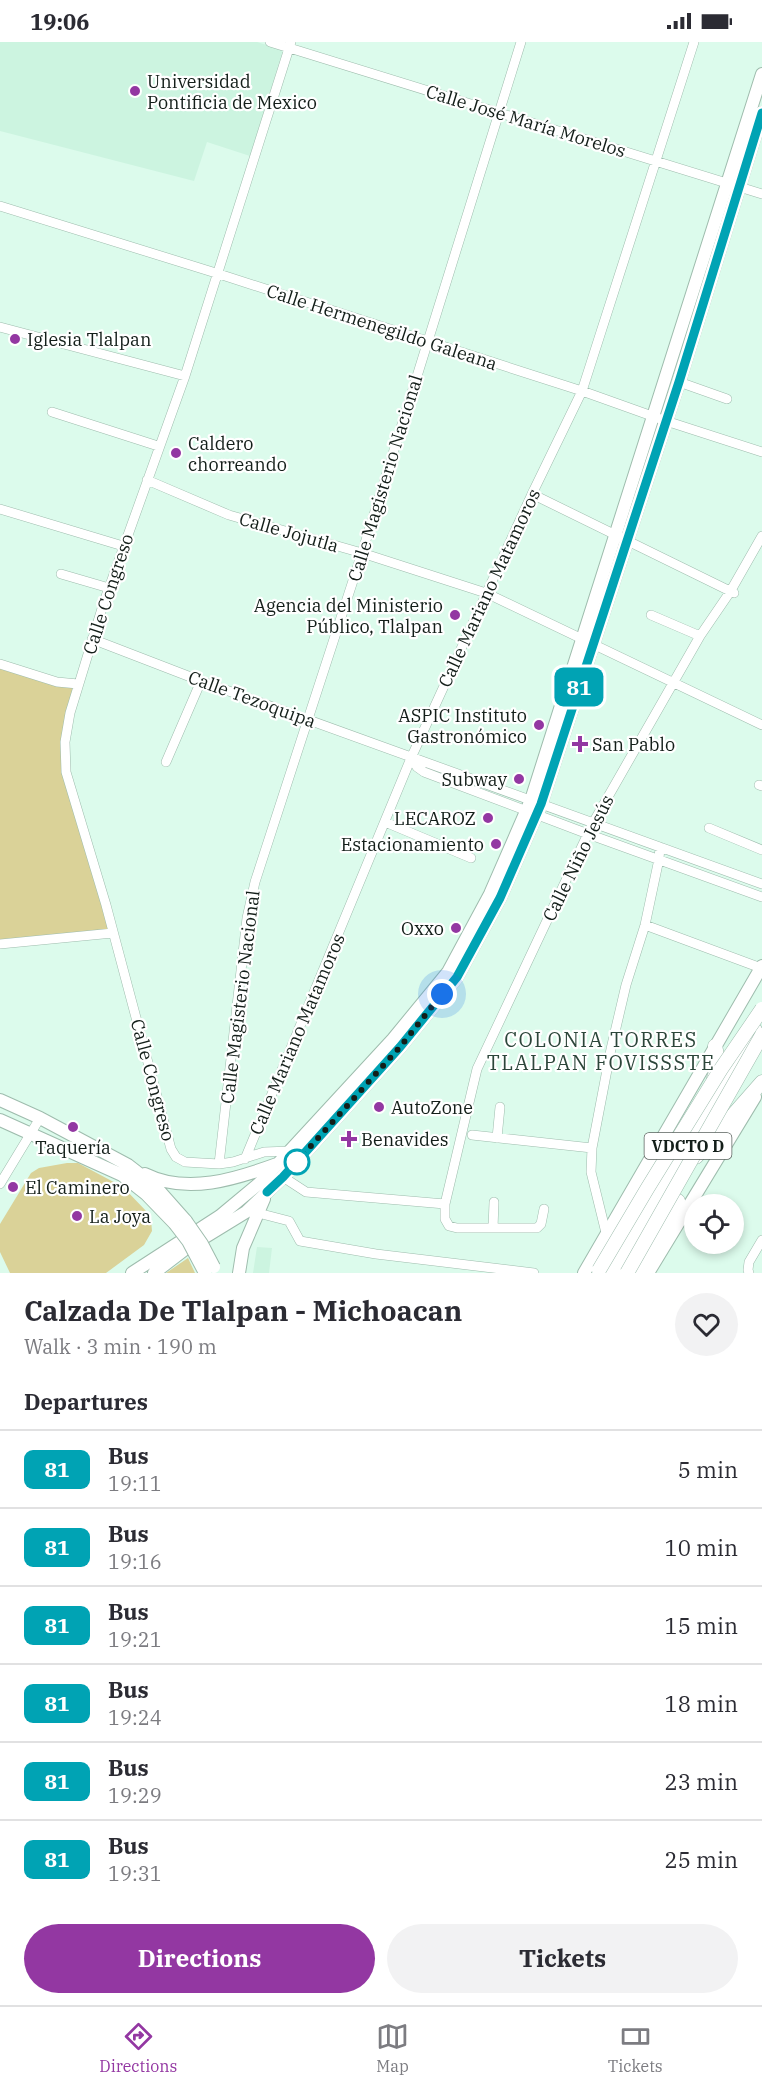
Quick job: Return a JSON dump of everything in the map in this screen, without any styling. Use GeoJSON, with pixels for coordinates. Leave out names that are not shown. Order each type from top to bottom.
{"type":"FeatureCollection","features":[{"type":"Feature","properties":{"kind":"highway"},"geometry":{"type":"LineString","coordinates":[[603,1272],[684,1129],[762,1009]]}},
{"type":"Feature","properties":{"kind":"highway","name":"VDCTO D"},"geometry":{"type":"LineString","coordinates":[[627,1273],[762,1017]]}},
{"type":"Feature","properties":{"kind":"highway"},"geometry":{"type":"LineString","coordinates":[[618,1273],[762,1024]]}},
{"type":"Feature","properties":{"kind":"highway"},"geometry":{"type":"LineString","coordinates":[[627,1273],[762,1035]]}},
{"type":"Feature","properties":{"kind":"highway","name":"VDCTO D"},"geometry":{"type":"LineString","coordinates":[[603,1272],[689,1156],[762,1042]]}},
{"type":"Feature","properties":{"kind":"highway"},"geometry":{"type":"LineString","coordinates":[[689,1156],[686,1138],[719,1064],[715,1046]]}},
{"type":"Feature","properties":{"kind":"highway"},"geometry":{"type":"LineString","coordinates":[[689,1156],[762,1084]]}},
{"type":"Feature","properties":{"kind":"highway"},"geometry":{"type":"LineString","coordinates":[[636,1273],[678,1201],[683,1174]]}},
{"type":"Feature","properties":{"kind":"main road"},"geometry":{"type":"LineString","coordinates":[[154,1273],[184,1250],[246,1212],[283,1177],[400,1047],[457,977],[500,898],[534,807],[588,641],[627,541],[679,382],[762,74]]}},
{"type":"Feature","properties":{"kind":"main road"},"geometry":{"type":"LineString","coordinates":[[588,641],[615,535],[733,186],[762,113]]}},
{"type":"Feature","properties":{"kind":"main road"},"geometry":{"type":"LineString","coordinates":[[132,1273],[220,1216],[246,1195],[281,1163],[393,1039],[448,972],[534,807]]}},
{"type":"Feature","properties":{"kind":"main road"},"geometry":{"type":"LineString","coordinates":[[584,1273],[761,967]]}},
{"type":"Feature","properties":{"kind":"main road"},"geometry":{"type":"LineString","coordinates":[[648,1273],[762,1084]]}},
{"type":"Feature","properties":{"kind":"main road"},"geometry":{"type":"LineString","coordinates":[[0,1100],[152,1177],[175,1183],[232,1179],[281,1163]]}},
{"type":"Feature","properties":{"kind":"main road"},"geometry":{"type":"LineString","coordinates":[[0,1120],[122,1175],[180,1222]]}},
{"type":"Feature","properties":{"kind":"main road"},"geometry":{"type":"LineString","coordinates":[[128,1165],[155,1186],[180,1222],[188,1241],[212,1271]]}},
{"type":"Feature","properties":{"kind":"main road"},"geometry":{"type":"LineString","coordinates":[[239,1273],[243,1248],[267,1192]]}},
{"type":"Feature","properties":{"kind":"street","name":"Calle José María Morelos"},"geometry":{"type":"LineString","coordinates":[[270,42],[290,45],[762,194]]}},
{"type":"Feature","properties":{"kind":"street","name":"Calle Magisterio Nacional"},"geometry":{"type":"LineString","coordinates":[[219,1164],[247,918],[255,882],[306,719],[362,553],[521,42]]}},
{"type":"Feature","properties":{"kind":"street","name":"Calle Mariano Matamoros"},"geometry":{"type":"LineString","coordinates":[[245,1159],[411,758],[532,494],[582,391],[694,42]]}},
{"type":"Feature","properties":{"kind":"street","name":"Calle Congreso"},"geometry":{"type":"LineString","coordinates":[[219,1164],[185,1162],[176,1157],[171,1149],[113,933],[66,772],[65,742],[78,684],[108,588],[185,376],[290,45]]}},
{"type":"Feature","properties":{"kind":"street","name":"Calle Hermenegildo Galeana"},"geometry":{"type":"LineString","coordinates":[[0,206],[582,391],[762,452]]}},
{"type":"Feature","properties":{"kind":"street"},"geometry":{"type":"LineString","coordinates":[[0,327],[185,376]]}},
{"type":"Feature","properties":{"kind":"street"},"geometry":{"type":"LineString","coordinates":[[679,382],[727,399]]}},
{"type":"Feature","properties":{"kind":"street"},"geometry":{"type":"LineString","coordinates":[[52,412],[158,446]]}},
{"type":"Feature","properties":{"kind":"street","name":"Calle Jojutla"},"geometry":{"type":"LineString","coordinates":[[147,480],[229,515],[362,553],[486,593],[762,724]]}},
{"type":"Feature","properties":{"kind":"street"},"geometry":{"type":"LineString","coordinates":[[532,494],[732,592]]}},
{"type":"Feature","properties":{"kind":"street"},"geometry":{"type":"LineString","coordinates":[[0,509],[123,546]]}},
{"type":"Feature","properties":{"kind":"street","name":"Calle Niño Jesús"},"geometry":{"type":"LineString","coordinates":[[445,1204],[477,1069],[593,823],[700,636],[732,592],[762,536]]}},
{"type":"Feature","properties":{"kind":"street"},"geometry":{"type":"LineString","coordinates":[[61,574],[108,588]]}},
{"type":"Feature","properties":{"kind":"street"},"geometry":{"type":"LineString","coordinates":[[651,615],[700,636]]}},
{"type":"Feature","properties":{"kind":"street","name":"Calle Tezoquipa"},"geometry":{"type":"LineString","coordinates":[[92,639],[411,758],[534,807],[588,834],[762,897]]}},
{"type":"Feature","properties":{"kind":"street"},"geometry":{"type":"LineString","coordinates":[[0,664],[57,682],[78,684]]}},
{"type":"Feature","properties":{"kind":"street"},"geometry":{"type":"LineString","coordinates":[[166,762],[201,681]]}},
{"type":"Feature","properties":{"kind":"street","name":"Calle Tezoquipa"},"geometry":{"type":"LineString","coordinates":[[534,807],[593,823],[762,882]]}},
{"type":"Feature","properties":{"kind":"street"},"geometry":{"type":"LineString","coordinates":[[385,822],[471,858]]}},
{"type":"Feature","properties":{"kind":"street"},"geometry":{"type":"LineString","coordinates":[[709,828],[762,850]]}},
{"type":"Feature","properties":{"kind":"street"},"geometry":{"type":"LineString","coordinates":[[606,1233],[591,1172],[592,1148],[626,985],[645,925],[660,847]]}},
{"type":"Feature","properties":{"kind":"street"},"geometry":{"type":"LineString","coordinates":[[645,925],[761,967]]}},
{"type":"Feature","properties":{"kind":"street"},"geometry":{"type":"LineString","coordinates":[[0,944],[113,933]]}},
{"type":"Feature","properties":{"kind":"street"},"geometry":{"type":"LineString","coordinates":[[497,1138],[500,1107]]}},
{"type":"Feature","properties":{"kind":"street"},"geometry":{"type":"LineString","coordinates":[[0,1184],[40,1119]]}},
{"type":"Feature","properties":{"kind":"street"},"geometry":{"type":"LineString","coordinates":[[472,1135],[592,1148]]}},
{"type":"Feature","properties":{"kind":"street"},"geometry":{"type":"LineString","coordinates":[[219,1164],[245,1159],[264,1152],[291,1151]]}},
{"type":"Feature","properties":{"kind":"street"},"geometry":{"type":"LineString","coordinates":[[283,1177],[306,1192],[445,1204],[445,1219],[449,1226],[457,1228],[537,1228],[541,1224],[544,1209]]}},
{"type":"Feature","properties":{"kind":"street"},"geometry":{"type":"LineString","coordinates":[[493,1227],[494,1202]]}},
{"type":"Feature","properties":{"kind":"street"},"geometry":{"type":"LineString","coordinates":[[258,1213],[289,1221],[300,1241],[480,1269],[534,1273]]}},
{"type":"Feature","properties":{"kind":"street"},"geometry":{"type":"LineString","coordinates":[[749,1273],[749,1262],[762,1240]]}},
{"type":"Feature","properties":{"kind":"shaded area","name":"Universidad Pontificia de Mexico"},"geometry":{"type":"Polygon","coordinates":[[[0,42],[257,42],[283,50],[250,156],[207,142],[194,181],[0,131],[0,42]]]}},
{"type":"Feature","properties":{"kind":"shaded area"},"geometry":{"type":"Polygon","coordinates":[[[0,667],[78,687],[69,715],[65,773],[112,931],[0,942],[0,667]]]}},
{"type":"Feature","properties":{"kind":"shaded area","name":"La Joya"},"geometry":{"type":"Polygon","coordinates":[[[78,1163],[123,1187],[148,1213],[152,1231],[144,1245],[106,1273],[10,1273],[0,1252],[0,1224],[31,1173],[39,1168],[78,1163]]]}},
{"type":"Feature","properties":{"kind":"shaded area"},"geometry":{"type":"Polygon","coordinates":[[[257,1247],[272,1248],[269,1273],[253,1273],[257,1247]]]}},
{"type":"Feature","properties":{"kind":"shaded area"},"geometry":{"type":"Polygon","coordinates":[[[188,1258],[195,1273],[166,1273],[188,1258]]]}},
{"type":"Feature","properties":{"kind":"bus line","name":"81"},"geometry":{"type":"LineString","coordinates":[[267,1192],[400,1047],[457,977],[500,898],[541,804],[679,382],[762,113]]}},
{"type":"Feature","properties":{"kind":"place","name":"Universidad Pontificia de Mexico"},"geometry":{"type":"Point","coordinates":[135,91]}},
{"type":"Feature","properties":{"kind":"place","name":"Iglesia Tlalpan"},"geometry":{"type":"Point","coordinates":[15,339]}},
{"type":"Feature","properties":{"kind":"place","name":"Caldero chorreando"},"geometry":{"type":"Point","coordinates":[176,453]}},
{"type":"Feature","properties":{"kind":"place","name":"Agencia del Ministerio Público, Tlalpan"},"geometry":{"type":"Point","coordinates":[455,615]}},
{"type":"Feature","properties":{"kind":"place","name":"ASPIC Instituto Gastronómico"},"geometry":{"type":"Point","coordinates":[539,725]}},
{"type":"Feature","properties":{"kind":"place","name":"San Pablo"},"geometry":{"type":"Point","coordinates":[580,744]}},
{"type":"Feature","properties":{"kind":"place","name":"Subway"},"geometry":{"type":"Point","coordinates":[519,779]}},
{"type":"Feature","properties":{"kind":"place","name":"LECAROZ"},"geometry":{"type":"Point","coordinates":[488,818]}},
{"type":"Feature","properties":{"kind":"place","name":"Estacionamiento"},"geometry":{"type":"Point","coordinates":[496,844]}},
{"type":"Feature","properties":{"kind":"place","name":"Oxxo"},"geometry":{"type":"Point","coordinates":[456,928]}},
{"type":"Feature","properties":{"kind":"place","name":"AutoZone"},"geometry":{"type":"Point","coordinates":[379,1107]}},
{"type":"Feature","properties":{"kind":"place","name":"Taquería"},"geometry":{"type":"Point","coordinates":[73,1127]}},
{"type":"Feature","properties":{"kind":"place","name":"Benavides"},"geometry":{"type":"Point","coordinates":[349,1139]}},
{"type":"Feature","properties":{"kind":"place","name":"El Caminero"},"geometry":{"type":"Point","coordinates":[13,1187]}},
{"type":"Feature","properties":{"kind":"place","name":"La Joya"},"geometry":{"type":"Point","coordinates":[77,1216]}},
{"type":"Feature","properties":{"kind":"district","name":"COLONIA TORRES TLALPAN FOVISSSTE"},"geometry":{"type":"Point","coordinates":[601,1050]}},
{"type":"Feature","properties":{"kind":"route"},"geometry":{"type":"LineString","coordinates":[[297,1162],[293,1166],[400,1047],[442,994]]}}]}
